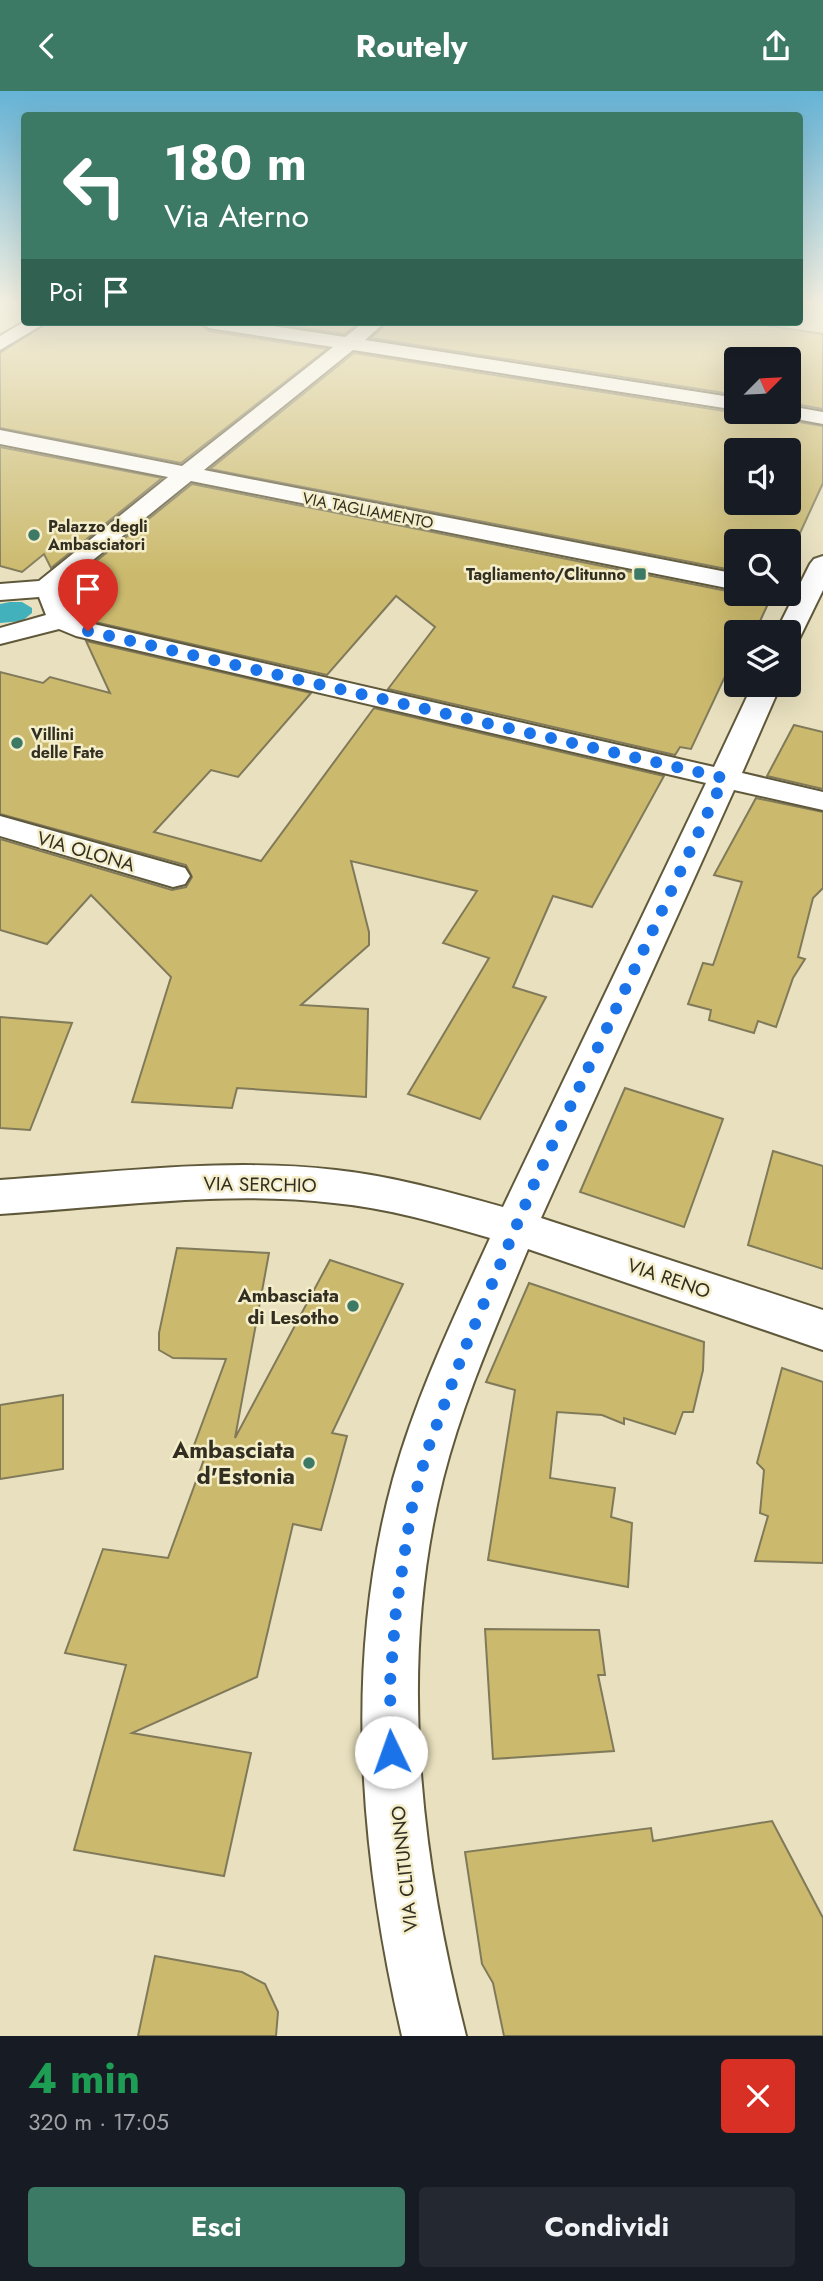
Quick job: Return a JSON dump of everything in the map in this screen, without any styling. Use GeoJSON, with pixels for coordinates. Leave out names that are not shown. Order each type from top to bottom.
{"type":"FeatureCollection","features":[{"type":"Feature","properties":{"kind":"street"},"geometry":{"type":"LineString","coordinates":[[0,593],[50,584],[290,392]]}},
{"type":"Feature","properties":{"kind":"street"},"geometry":{"type":"LineString","coordinates":[[658,392],[724,402]]}},
{"type":"Feature","properties":{"kind":"street"},"geometry":{"type":"LineString","coordinates":[[802,414],[823,418]]}},
{"type":"Feature","properties":{"kind":"street","name":"VIA TAGLIAMENTO"},"geometry":{"type":"LineString","coordinates":[[0,437],[724,579]]}},
{"type":"Feature","properties":{"kind":"street"},"geometry":{"type":"LineString","coordinates":[[795,620],[823,563]]}},
{"type":"Feature","properties":{"kind":"street"},"geometry":{"type":"LineString","coordinates":[[50,584],[63,621]]}},
{"type":"Feature","properties":{"kind":"street"},"geometry":{"type":"LineString","coordinates":[[0,636],[63,621],[823,801]]}},
{"type":"Feature","properties":{"kind":"street","name":"VIA CLITUNNO"},"geometry":{"type":"LineString","coordinates":[[434,2036],[410,1934],[390,1732],[390,1683],[396,1610],[411,1511],[426,1454],[465,1348],[515,1228],[760,697]]}},
{"type":"Feature","properties":{"kind":"street","name":"VIA OLONA"},"geometry":{"type":"LineString","coordinates":[[0,826],[173,876]]}},
{"type":"Feature","properties":{"kind":"street","name":"VIA SERCHIO"},"geometry":{"type":"LineString","coordinates":[[0,1197],[216,1182],[304,1184],[382,1193],[515,1228]]}},
{"type":"Feature","properties":{"kind":"street","name":"VIA RENO"},"geometry":{"type":"LineString","coordinates":[[515,1228],[823,1330]]}},
{"type":"Feature","properties":{"kind":"water"},"geometry":{"type":"Polygon","coordinates":[[[22,602],[32,608],[32,613],[22,621],[0,623],[0,604],[22,602]]]}},
{"type":"Feature","properties":{"kind":"building"},"geometry":{"type":"Polygon","coordinates":[[[0,392],[272,392],[181,463],[0,428],[0,392]]]}},
{"type":"Feature","properties":{"kind":"building"},"geometry":{"type":"Polygon","coordinates":[[[306,392],[601,392],[724,411],[724,424],[802,422],[823,426],[823,483],[801,531],[724,529],[724,568],[210,469],[306,392]]]}},
{"type":"Feature","properties":{"kind":"building"},"geometry":{"type":"Polygon","coordinates":[[[802,392],[823,392],[823,409],[802,405],[802,392]]]}},
{"type":"Feature","properties":{"kind":"building","name":"Palazzo degli Ambasciatori"},"geometry":{"type":"Polygon","coordinates":[[[0,447],[162,478],[51,568],[44,554],[22,572],[0,566],[0,447]]]}},
{"type":"Feature","properties":{"kind":"building"},"geometry":{"type":"Polygon","coordinates":[[[192,484],[724,590],[724,606],[767,606],[761,620],[724,620],[724,679],[691,749],[680,747],[675,755],[388,689],[435,627],[396,596],[327,675],[86,620],[74,613],[64,587],[192,484]]]}},
{"type":"Feature","properties":{"kind":"building"},"geometry":{"type":"Polygon","coordinates":[[[86,641],[311,693],[238,777],[211,770],[154,832],[261,861],[374,708],[664,776],[592,907],[553,896],[513,987],[546,997],[480,1119],[408,1094],[489,958],[443,943],[477,891],[351,861],[369,932],[369,945],[301,1005],[368,1009],[366,1097],[237,1088],[232,1108],[132,1102],[171,977],[91,895],[47,944],[0,930],[0,839],[172,890],[186,887],[192,877],[186,865],[0,814],[0,672],[43,683],[50,677],[110,693],[86,641]]]}},
{"type":"Feature","properties":{"kind":"building"},"geometry":{"type":"Polygon","coordinates":[[[794,725],[823,732],[823,789],[767,776],[794,725]]]}},
{"type":"Feature","properties":{"kind":"building"},"geometry":{"type":"Polygon","coordinates":[[[756,798],[823,812],[823,888],[813,898],[798,957],[805,959],[793,978],[776,1027],[758,1021],[754,1033],[709,1020],[711,1010],[688,1004],[703,963],[713,965],[742,882],[714,875],[756,798]]]}},
{"type":"Feature","properties":{"kind":"building"},"geometry":{"type":"Polygon","coordinates":[[[0,1017],[72,1023],[30,1130],[0,1128],[0,1017]]]}},
{"type":"Feature","properties":{"kind":"building"},"geometry":{"type":"Polygon","coordinates":[[[625,1088],[723,1119],[684,1227],[580,1192],[625,1088]]]}},
{"type":"Feature","properties":{"kind":"building"},"geometry":{"type":"Polygon","coordinates":[[[773,1151],[823,1166],[823,1269],[748,1245],[773,1151]]]}},
{"type":"Feature","properties":{"kind":"building"},"geometry":{"type":"Polygon","coordinates":[[[177,1248],[269,1253],[235,1438],[330,1260],[403,1284],[332,1433],[347,1436],[321,1530],[293,1524],[257,1677],[132,1733],[251,1753],[224,1876],[74,1850],[126,1665],[65,1653],[103,1549],[168,1558],[207,1451],[193,1448],[226,1359],[173,1358],[159,1350],[159,1333],[177,1248]]]}},
{"type":"Feature","properties":{"kind":"building"},"geometry":{"type":"Polygon","coordinates":[[[529,1283],[704,1342],[703,1370],[693,1412],[683,1412],[675,1434],[624,1418],[624,1424],[602,1415],[557,1412],[550,1478],[615,1488],[611,1517],[632,1523],[628,1587],[488,1560],[515,1390],[486,1382],[529,1283]]]}},
{"type":"Feature","properties":{"kind":"building"},"geometry":{"type":"Polygon","coordinates":[[[782,1368],[823,1382],[823,1563],[755,1561],[768,1516],[760,1513],[764,1470],[757,1463],[782,1368]]]}},
{"type":"Feature","properties":{"kind":"building"},"geometry":{"type":"Polygon","coordinates":[[[63,1395],[63,1469],[0,1479],[0,1405],[63,1395]]]}},
{"type":"Feature","properties":{"kind":"building"},"geometry":{"type":"Polygon","coordinates":[[[485,1629],[599,1630],[605,1675],[598,1675],[614,1751],[493,1759],[485,1629]]]}},
{"type":"Feature","properties":{"kind":"building"},"geometry":{"type":"Polygon","coordinates":[[[772,1821],[823,1918],[823,2036],[504,2036],[493,1983],[482,1964],[465,1852],[651,1828],[653,1841],[772,1821]]]}},
{"type":"Feature","properties":{"kind":"building"},"geometry":{"type":"Polygon","coordinates":[[[155,1956],[242,1972],[265,1984],[278,2012],[276,2036],[138,2036],[155,1956]]]}},
{"type":"Feature","properties":{"kind":"place","name":"Palazzo degli Ambasciatori"},"geometry":{"type":"Point","coordinates":[34,535]}},
{"type":"Feature","properties":{"kind":"place","name":"Tagliamento/Clitunno"},"geometry":{"type":"Point","coordinates":[640,574]}},
{"type":"Feature","properties":{"kind":"place","name":"Villini delle Fate"},"geometry":{"type":"Point","coordinates":[17,743]}},
{"type":"Feature","properties":{"kind":"place","name":"Ambasciata di Lesotho"},"geometry":{"type":"Point","coordinates":[353,1306]}},
{"type":"Feature","properties":{"kind":"place","name":"Ambasciata d'Estonia"},"geometry":{"type":"Point","coordinates":[309,1463]}},
{"type":"Feature","properties":{"kind":"route"},"geometry":{"type":"LineString","coordinates":[[88,631],[724,778],[534,1184],[465,1348],[426,1454],[411,1511],[396,1610],[390,1683],[391,1752]]}}]}
